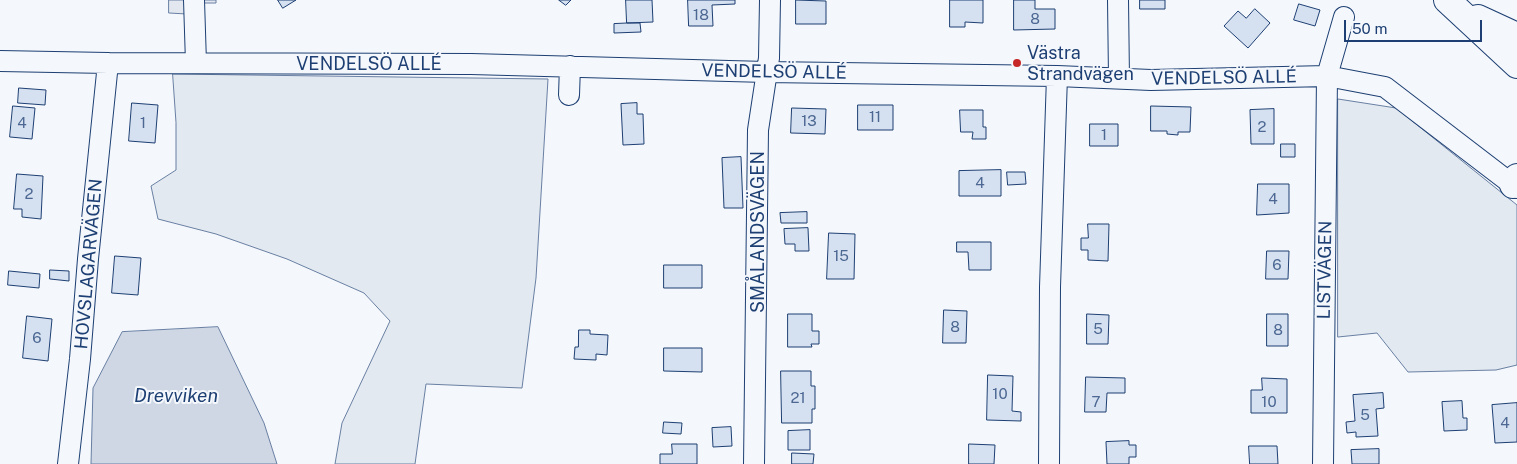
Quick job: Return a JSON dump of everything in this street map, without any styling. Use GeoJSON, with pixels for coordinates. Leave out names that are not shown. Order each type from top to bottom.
{"type":"FeatureCollection","features":[{"type":"Feature","properties":{"kind":"main road"},"geometry":{"type":"LineString","coordinates":[[1452,4],[1517,36]]}},
{"type":"Feature","properties":{"kind":"main road"},"geometry":{"type":"LineString","coordinates":[[1452,4],[1517,65]]}},
{"type":"Feature","properties":{"kind":"street"},"geometry":{"type":"LineString","coordinates":[[194,0],[196,63]]}},
{"type":"Feature","properties":{"kind":"street","name":"SMÅLANDSVÄGEN"},"geometry":{"type":"LineString","coordinates":[[754,464],[758,130],[769,58],[770,0]]}},
{"type":"Feature","properties":{"kind":"street"},"geometry":{"type":"LineString","coordinates":[[1118,0],[1119,78]]}},
{"type":"Feature","properties":{"kind":"street","name":"LISTVÄGEN"},"geometry":{"type":"LineString","coordinates":[[1323,464],[1327,76],[1344,17]]}},
{"type":"Feature","properties":{"kind":"street","name":"VENDELSÖ ALLÉ"},"geometry":{"type":"LineString","coordinates":[[0,61],[471,64],[766,72],[1057,76],[1151,80],[1327,76],[1385,87],[1516,183]]}},
{"type":"Feature","properties":{"kind":"street","name":"HOVSLAGARVÄGEN"},"geometry":{"type":"LineString","coordinates":[[68,464],[80,359],[108,63]]}},
{"type":"Feature","properties":{"kind":"street"},"geometry":{"type":"LineString","coordinates":[[569,95],[570,66]]}},
{"type":"Feature","properties":{"kind":"street"},"geometry":{"type":"LineString","coordinates":[[1049,464],[1050,268],[1057,76]]}},
{"type":"Feature","properties":{"kind":"shaded area"},"geometry":{"type":"Polygon","coordinates":[[[169,0],[216,0],[216,3],[202,3],[187,14],[169,13],[169,0]]]}},
{"type":"Feature","properties":{"kind":"shaded area"},"geometry":{"type":"Polygon","coordinates":[[[173,74],[548,79],[536,278],[522,388],[426,384],[415,464],[335,464],[342,423],[390,321],[364,293],[287,259],[216,234],[158,219],[151,186],[176,170],[173,74]]]}},
{"type":"Feature","properties":{"kind":"shaded area"},"geometry":{"type":"Polygon","coordinates":[[[1338,99],[1396,108],[1517,205],[1517,365],[1496,370],[1408,372],[1377,333],[1338,337],[1338,99]]]}},
{"type":"Feature","properties":{"kind":"water","name":"Drevviken"},"geometry":{"type":"Polygon","coordinates":[[[218,327],[264,423],[277,464],[91,464],[93,388],[122,332],[218,327]]]}},
{"type":"Feature","properties":{"kind":"building"},"geometry":{"type":"Polygon","coordinates":[[[278,0],[296,0],[283,8],[278,0]]]}},
{"type":"Feature","properties":{"kind":"building"},"geometry":{"type":"Polygon","coordinates":[[[559,0],[571,0],[566,5],[559,0]]]}},
{"type":"Feature","properties":{"kind":"building"},"geometry":{"type":"Polygon","coordinates":[[[626,0],[652,0],[653,22],[627,23],[626,0]]]}},
{"type":"Feature","properties":{"kind":"building"},"geometry":{"type":"Polygon","coordinates":[[[688,0],[735,0],[735,4],[712,5],[713,26],[689,26],[688,0]]]}},
{"type":"Feature","properties":{"kind":"building"},"geometry":{"type":"Polygon","coordinates":[[[796,0],[826,1],[826,24],[796,24],[796,0]]]}},
{"type":"Feature","properties":{"kind":"building"},"geometry":{"type":"Polygon","coordinates":[[[950,0],[983,0],[983,23],[965,22],[965,27],[950,27],[950,0]]]}},
{"type":"Feature","properties":{"kind":"building"},"geometry":{"type":"Polygon","coordinates":[[[1014,0],[1035,0],[1035,9],[1055,9],[1055,29],[1014,30],[1014,0]]]}},
{"type":"Feature","properties":{"kind":"building"},"geometry":{"type":"Polygon","coordinates":[[[1140,0],[1165,0],[1165,9],[1140,9],[1140,0]]]}},
{"type":"Feature","properties":{"kind":"building"},"geometry":{"type":"Polygon","coordinates":[[[1299,4],[1320,10],[1315,26],[1294,20],[1299,4]]]}},
{"type":"Feature","properties":{"kind":"building"},"geometry":{"type":"Polygon","coordinates":[[[1255,9],[1270,23],[1248,48],[1224,26],[1238,11],[1246,18],[1255,9]]]}},
{"type":"Feature","properties":{"kind":"building"},"geometry":{"type":"Polygon","coordinates":[[[640,23],[641,32],[614,33],[614,24],[640,23]]]}},
{"type":"Feature","properties":{"kind":"building"},"geometry":{"type":"Polygon","coordinates":[[[19,88],[46,90],[45,105],[18,103],[19,88]]]}},
{"type":"Feature","properties":{"kind":"building"},"geometry":{"type":"Polygon","coordinates":[[[132,103],[158,105],[155,143],[129,141],[132,103]]]}},
{"type":"Feature","properties":{"kind":"building"},"geometry":{"type":"Polygon","coordinates":[[[637,103],[637,114],[643,114],[644,144],[623,145],[621,104],[637,103]]]}},
{"type":"Feature","properties":{"kind":"building"},"geometry":{"type":"Polygon","coordinates":[[[858,105],[893,105],[893,130],[858,130],[858,105]]]}},
{"type":"Feature","properties":{"kind":"building"},"geometry":{"type":"Polygon","coordinates":[[[13,106],[35,108],[32,139],[10,137],[13,106]]]}},
{"type":"Feature","properties":{"kind":"building"},"geometry":{"type":"Polygon","coordinates":[[[1151,106],[1191,107],[1190,132],[1178,132],[1178,135],[1167,134],[1167,131],[1151,131],[1151,106]]]}},
{"type":"Feature","properties":{"kind":"building"},"geometry":{"type":"Polygon","coordinates":[[[792,108],[826,109],[825,134],[791,133],[792,108]]]}},
{"type":"Feature","properties":{"kind":"building"},"geometry":{"type":"Polygon","coordinates":[[[1274,109],[1274,144],[1251,144],[1250,110],[1274,109]]]}},
{"type":"Feature","properties":{"kind":"building"},"geometry":{"type":"Polygon","coordinates":[[[960,110],[983,110],[983,127],[986,127],[986,139],[972,139],[973,132],[961,132],[960,110]]]}},
{"type":"Feature","properties":{"kind":"building"},"geometry":{"type":"Polygon","coordinates":[[[1090,124],[1118,124],[1118,146],[1090,146],[1090,124]]]}},
{"type":"Feature","properties":{"kind":"building"},"geometry":{"type":"Polygon","coordinates":[[[1281,144],[1295,144],[1295,157],[1281,157],[1281,144]]]}},
{"type":"Feature","properties":{"kind":"building"},"geometry":{"type":"Polygon","coordinates":[[[741,157],[743,208],[724,208],[722,158],[741,157]]]}},
{"type":"Feature","properties":{"kind":"building"},"geometry":{"type":"Polygon","coordinates":[[[1001,170],[1001,196],[959,196],[959,171],[1001,170]]]}},
{"type":"Feature","properties":{"kind":"building"},"geometry":{"type":"Polygon","coordinates":[[[1007,172],[1025,172],[1026,184],[1008,185],[1007,172]]]}},
{"type":"Feature","properties":{"kind":"building"},"geometry":{"type":"Polygon","coordinates":[[[17,174],[43,176],[41,219],[22,217],[22,209],[14,209],[17,174]]]}},
{"type":"Feature","properties":{"kind":"building"},"geometry":{"type":"Polygon","coordinates":[[[1258,184],[1289,184],[1289,213],[1257,215],[1258,184]]]}},
{"type":"Feature","properties":{"kind":"building"},"geometry":{"type":"Polygon","coordinates":[[[807,212],[807,223],[781,223],[780,213],[807,212]]]}},
{"type":"Feature","properties":{"kind":"building"},"geometry":{"type":"Polygon","coordinates":[[[1088,224],[1109,224],[1108,261],[1088,260],[1088,250],[1081,250],[1081,238],[1088,238],[1088,224]]]}},
{"type":"Feature","properties":{"kind":"building"},"geometry":{"type":"Polygon","coordinates":[[[808,228],[809,251],[795,251],[795,244],[785,244],[784,229],[808,228]]]}},
{"type":"Feature","properties":{"kind":"building"},"geometry":{"type":"Polygon","coordinates":[[[829,233],[855,234],[854,279],[827,279],[829,233]]]}},
{"type":"Feature","properties":{"kind":"building"},"geometry":{"type":"Polygon","coordinates":[[[957,242],[991,242],[991,270],[969,270],[968,252],[957,252],[957,242]]]}},
{"type":"Feature","properties":{"kind":"building"},"geometry":{"type":"Polygon","coordinates":[[[1267,251],[1289,251],[1288,279],[1266,279],[1267,251]]]}},
{"type":"Feature","properties":{"kind":"building"},"geometry":{"type":"Polygon","coordinates":[[[115,256],[141,258],[138,295],[112,293],[115,256]]]}},
{"type":"Feature","properties":{"kind":"building"},"geometry":{"type":"Polygon","coordinates":[[[664,265],[702,265],[702,288],[664,288],[664,265]]]}},
{"type":"Feature","properties":{"kind":"building"},"geometry":{"type":"Polygon","coordinates":[[[50,270],[69,271],[69,281],[50,279],[50,270]]]}},
{"type":"Feature","properties":{"kind":"building"},"geometry":{"type":"Polygon","coordinates":[[[9,271],[40,274],[39,288],[8,285],[9,271]]]}},
{"type":"Feature","properties":{"kind":"building"},"geometry":{"type":"Polygon","coordinates":[[[944,310],[967,311],[966,343],[943,343],[944,310]]]}},
{"type":"Feature","properties":{"kind":"building"},"geometry":{"type":"Polygon","coordinates":[[[788,314],[812,314],[812,331],[819,331],[819,344],[811,344],[812,347],[788,347],[788,314]]]}},
{"type":"Feature","properties":{"kind":"building"},"geometry":{"type":"Polygon","coordinates":[[[1087,314],[1109,315],[1108,344],[1087,344],[1087,314]]]}},
{"type":"Feature","properties":{"kind":"building"},"geometry":{"type":"Polygon","coordinates":[[[1267,314],[1288,314],[1288,346],[1267,346],[1267,314]]]}},
{"type":"Feature","properties":{"kind":"building"},"geometry":{"type":"Polygon","coordinates":[[[27,316],[52,319],[48,361],[23,358],[27,316]]]}},
{"type":"Feature","properties":{"kind":"building"},"geometry":{"type":"Polygon","coordinates":[[[579,330],[590,330],[590,334],[608,335],[607,355],[596,354],[596,360],[574,359],[575,347],[578,347],[579,330]]]}},
{"type":"Feature","properties":{"kind":"building"},"geometry":{"type":"Polygon","coordinates":[[[664,348],[702,348],[702,372],[664,371],[664,348]]]}},
{"type":"Feature","properties":{"kind":"building"},"geometry":{"type":"Polygon","coordinates":[[[781,371],[811,371],[811,386],[815,386],[815,409],[812,409],[812,423],[782,423],[781,371]]]}},
{"type":"Feature","properties":{"kind":"building"},"geometry":{"type":"Polygon","coordinates":[[[988,375],[1013,376],[1012,411],[1021,412],[1021,421],[987,420],[988,375]]]}},
{"type":"Feature","properties":{"kind":"building"},"geometry":{"type":"Polygon","coordinates":[[[1086,377],[1125,378],[1125,393],[1107,393],[1106,412],[1085,412],[1086,377]]]}},
{"type":"Feature","properties":{"kind":"building"},"geometry":{"type":"Polygon","coordinates":[[[1262,378],[1287,379],[1287,413],[1251,413],[1251,390],[1262,390],[1262,378]]]}},
{"type":"Feature","properties":{"kind":"building"},"geometry":{"type":"Polygon","coordinates":[[[1383,393],[1384,408],[1376,409],[1378,436],[1356,437],[1356,432],[1347,433],[1346,422],[1355,421],[1353,395],[1383,393]]]}},
{"type":"Feature","properties":{"kind":"building"},"geometry":{"type":"Polygon","coordinates":[[[1462,401],[1463,418],[1467,418],[1467,430],[1444,431],[1442,402],[1462,401]]]}},
{"type":"Feature","properties":{"kind":"building"},"geometry":{"type":"Polygon","coordinates":[[[1517,403],[1517,442],[1495,443],[1492,405],[1517,403]]]}},
{"type":"Feature","properties":{"kind":"building"},"geometry":{"type":"Polygon","coordinates":[[[664,422],[682,423],[681,434],[663,433],[664,422]]]}},
{"type":"Feature","properties":{"kind":"building"},"geometry":{"type":"Polygon","coordinates":[[[731,427],[732,446],[713,447],[712,428],[731,427]]]}},
{"type":"Feature","properties":{"kind":"building"},"geometry":{"type":"Polygon","coordinates":[[[810,430],[810,450],[788,450],[788,431],[810,430]]]}},
{"type":"Feature","properties":{"kind":"building"},"geometry":{"type":"Polygon","coordinates":[[[1129,441],[1129,445],[1136,445],[1136,457],[1129,457],[1129,464],[1107,464],[1106,442],[1129,441]]]}},
{"type":"Feature","properties":{"kind":"building"},"geometry":{"type":"Polygon","coordinates":[[[672,444],[697,444],[697,464],[660,464],[660,454],[672,454],[672,444]]]}},
{"type":"Feature","properties":{"kind":"building"},"geometry":{"type":"Polygon","coordinates":[[[969,444],[995,445],[994,464],[969,464],[969,444]]]}},
{"type":"Feature","properties":{"kind":"building"},"geometry":{"type":"Polygon","coordinates":[[[1249,446],[1277,446],[1278,464],[1250,464],[1249,446]]]}},
{"type":"Feature","properties":{"kind":"building"},"geometry":{"type":"Polygon","coordinates":[[[1379,449],[1379,464],[1352,464],[1351,450],[1379,449]]]}},
{"type":"Feature","properties":{"kind":"building"},"geometry":{"type":"Polygon","coordinates":[[[792,453],[814,454],[813,464],[792,464],[792,453]]]}},
{"type":"Feature","properties":{"kind":"place","name":"Västra Strandvägen"},"geometry":{"type":"Point","coordinates":[1017,63]}}]}
